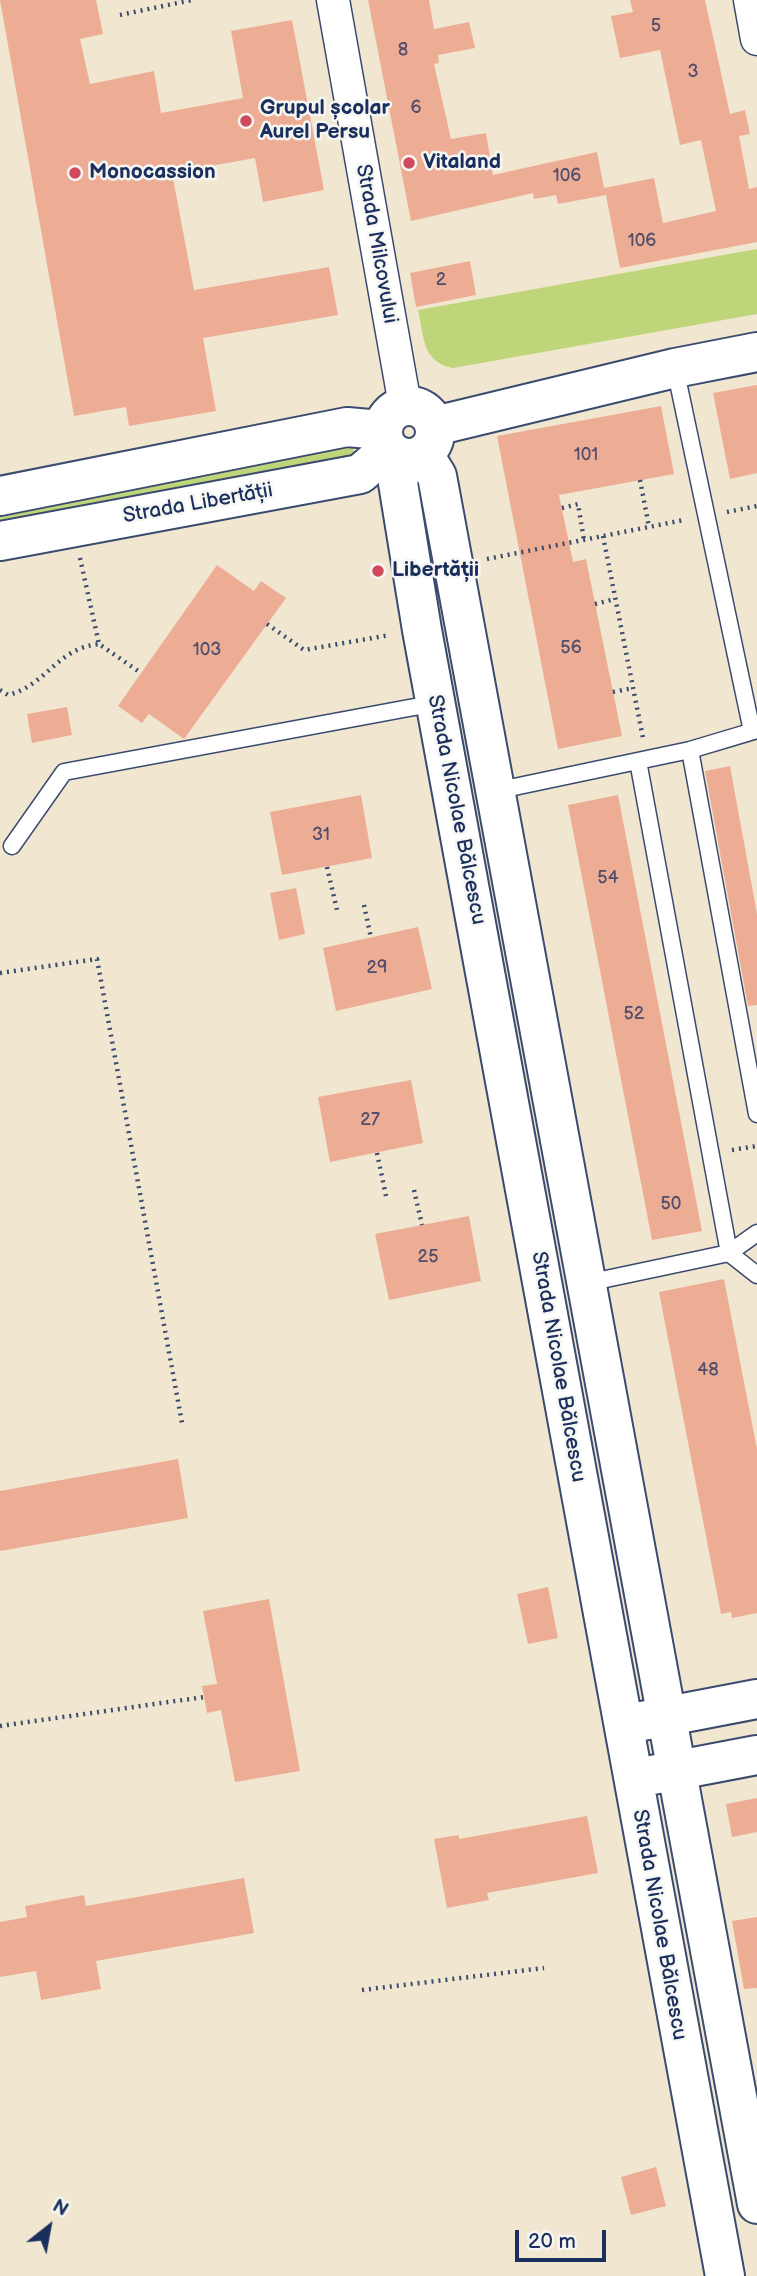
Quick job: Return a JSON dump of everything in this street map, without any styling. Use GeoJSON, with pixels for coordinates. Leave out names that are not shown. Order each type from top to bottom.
{"type":"FeatureCollection","features":[{"type":"Feature","properties":{"kind":"street","name":"Strada Milcovului"},"geometry":{"type":"LineString","coordinates":[[333,0],[406,437]]}},
{"type":"Feature","properties":{"kind":"street"},"geometry":{"type":"LineString","coordinates":[[750,0],[757,39]]}},
{"type":"Feature","properties":{"kind":"street","name":"Strada Libertății"},"geometry":{"type":"LineString","coordinates":[[0,496],[347,427],[406,437],[676,368],[757,352]]}},
{"type":"Feature","properties":{"kind":"street","name":"Strada Libertății"},"geometry":{"type":"LineString","coordinates":[[0,541],[360,474],[406,437]]}},
{"type":"Feature","properties":{"kind":"street","name":"Strada Nicolae Bălcescu"},"geometry":{"type":"LineString","coordinates":[[406,437],[398,483],[436,703],[725,2276]]}},
{"type":"Feature","properties":{"kind":"street","name":"Strada Nicolae Bălcescu"},"geometry":{"type":"LineString","coordinates":[[406,437],[437,476],[757,2204]]}},
{"type":"Feature","properties":{"kind":"street"},"geometry":{"type":"LineString","coordinates":[[453,799],[495,791]]}},
{"type":"Feature","properties":{"kind":"street"},"geometry":{"type":"LineString","coordinates":[[623,1725],[757,1699]]}},
{"type":"Feature","properties":{"kind":"street"},"geometry":{"type":"LineString","coordinates":[[633,1779],[757,1755]]}},
{"type":"Feature","properties":{"kind":"street"},"geometry":{"type":"LineString","coordinates":[[713,2221],[757,2212]]}},
{"type":"Feature","properties":{"kind":"lane"},"geometry":{"type":"LineString","coordinates":[[495,791],[690,750],[755,731],[676,368]]}},
{"type":"Feature","properties":{"kind":"lane"},"geometry":{"type":"LineString","coordinates":[[12,846],[64,772],[436,703]]}},
{"type":"Feature","properties":{"kind":"lane"},"geometry":{"type":"LineString","coordinates":[[690,750],[757,1114]]}},
{"type":"Feature","properties":{"kind":"lane"},"geometry":{"type":"LineString","coordinates":[[643,760],[729,1253],[757,1275]]}},
{"type":"Feature","properties":{"kind":"lane"},"geometry":{"type":"LineString","coordinates":[[587,1283],[729,1253],[757,1233]]}},
{"type":"Feature","properties":{"kind":"path"},"geometry":{"type":"LineString","coordinates":[[120,15],[192,0]]}},
{"type":"Feature","properties":{"kind":"path"},"geometry":{"type":"LineString","coordinates":[[640,480],[649,527]]}},
{"type":"Feature","properties":{"kind":"path"},"geometry":{"type":"LineString","coordinates":[[562,508],[578,504],[584,540]]}},
{"type":"Feature","properties":{"kind":"path"},"geometry":{"type":"LineString","coordinates":[[474,562],[757,506]]}},
{"type":"Feature","properties":{"kind":"path"},"geometry":{"type":"LineString","coordinates":[[603,536],[633,688],[643,760]]}},
{"type":"Feature","properties":{"kind":"path"},"geometry":{"type":"LineString","coordinates":[[78,548],[99,644]]}},
{"type":"Feature","properties":{"kind":"path"},"geometry":{"type":"LineString","coordinates":[[595,604],[615,599]]}},
{"type":"Feature","properties":{"kind":"path"},"geometry":{"type":"LineString","coordinates":[[267,624],[303,650],[393,635]]}},
{"type":"Feature","properties":{"kind":"path"},"geometry":{"type":"LineString","coordinates":[[0,690],[9,695],[24,691],[78,646],[99,644],[141,673]]}},
{"type":"Feature","properties":{"kind":"path"},"geometry":{"type":"LineString","coordinates":[[613,692],[633,688]]}},
{"type":"Feature","properties":{"kind":"path"},"geometry":{"type":"LineString","coordinates":[[327,867],[337,910]]}},
{"type":"Feature","properties":{"kind":"path"},"geometry":{"type":"LineString","coordinates":[[364,905],[371,938]]}},
{"type":"Feature","properties":{"kind":"path"},"geometry":{"type":"LineString","coordinates":[[0,973],[97,959],[181,1423]]}},
{"type":"Feature","properties":{"kind":"path"},"geometry":{"type":"LineString","coordinates":[[377,1153],[386,1196]]}},
{"type":"Feature","properties":{"kind":"path"},"geometry":{"type":"LineString","coordinates":[[414,1191],[422,1225]]}},
{"type":"Feature","properties":{"kind":"path"},"geometry":{"type":"LineString","coordinates":[[0,1726],[204,1698]]}},
{"type":"Feature","properties":{"kind":"path"},"geometry":{"type":"LineString","coordinates":[[362,1990],[544,1968]]}},
{"type":"Feature","properties":{"kind":"green space"},"geometry":{"type":"Polygon","coordinates":[[[757,249],[757,314],[453,368],[435,360],[426,347],[418,310],[757,249]]]}},
{"type":"Feature","properties":{"kind":"green space"},"geometry":{"type":"Polygon","coordinates":[[[347,427],[360,474],[0,541],[0,496],[347,427]]]}},
{"type":"Feature","properties":{"kind":"building"},"geometry":{"type":"Polygon","coordinates":[[[0,0],[96,0],[103,34],[80,39],[90,84],[154,71],[161,113],[243,98],[231,31],[292,20],[324,190],[263,202],[255,158],[172,173],[194,290],[329,267],[338,315],[203,338],[216,411],[129,426],[126,407],[74,416],[0,0]]]}},
{"type":"Feature","properties":{"kind":"building"},"geometry":{"type":"Polygon","coordinates":[[[368,0],[429,0],[434,29],[469,22],[475,48],[438,55],[439,63],[434,64],[451,139],[486,133],[493,175],[597,152],[604,188],[654,178],[663,223],[716,211],[701,140],[680,145],[660,50],[620,58],[611,16],[633,12],[630,0],[705,0],[730,114],[745,110],[750,134],[739,136],[749,189],[757,187],[757,242],[620,268],[606,195],[558,204],[556,195],[534,199],[533,193],[411,221],[368,0]]]}},
{"type":"Feature","properties":{"kind":"building"},"geometry":{"type":"Polygon","coordinates":[[[470,261],[476,295],[416,307],[410,273],[470,261]]]}},
{"type":"Feature","properties":{"kind":"building"},"geometry":{"type":"Polygon","coordinates":[[[757,385],[757,473],[730,479],[713,393],[757,385]]]}},
{"type":"Feature","properties":{"kind":"building"},"geometry":{"type":"Polygon","coordinates":[[[661,406],[674,474],[559,495],[573,562],[586,559],[622,736],[558,749],[497,436],[661,406]]]}},
{"type":"Feature","properties":{"kind":"building"},"geometry":{"type":"Polygon","coordinates":[[[217,565],[254,591],[261,581],[286,598],[184,739],[149,714],[142,723],[118,706],[217,565]]]}},
{"type":"Feature","properties":{"kind":"building"},"geometry":{"type":"Polygon","coordinates":[[[67,707],[72,735],[32,743],[27,714],[67,707]]]}},
{"type":"Feature","properties":{"kind":"building"},"geometry":{"type":"Polygon","coordinates":[[[730,766],[757,914],[757,1005],[748,1006],[705,771],[730,766]]]}},
{"type":"Feature","properties":{"kind":"building"},"geometry":{"type":"Polygon","coordinates":[[[361,795],[372,858],[282,875],[270,812],[361,795]]]}},
{"type":"Feature","properties":{"kind":"building"},"geometry":{"type":"Polygon","coordinates":[[[618,795],[702,1231],[652,1240],[568,805],[618,795]]]}},
{"type":"Feature","properties":{"kind":"building"},"geometry":{"type":"Polygon","coordinates":[[[296,888],[305,934],[279,940],[270,893],[296,888]]]}},
{"type":"Feature","properties":{"kind":"building"},"geometry":{"type":"Polygon","coordinates":[[[418,927],[432,989],[336,1011],[323,948],[418,927]]]}},
{"type":"Feature","properties":{"kind":"building"},"geometry":{"type":"Polygon","coordinates":[[[411,1080],[423,1143],[330,1162],[318,1097],[411,1080]]]}},
{"type":"Feature","properties":{"kind":"building"},"geometry":{"type":"Polygon","coordinates":[[[469,1216],[481,1281],[389,1300],[375,1234],[469,1216]]]}},
{"type":"Feature","properties":{"kind":"building"},"geometry":{"type":"Polygon","coordinates":[[[724,1279],[757,1449],[757,1613],[732,1618],[731,1612],[721,1614],[659,1292],[724,1279]]]}},
{"type":"Feature","properties":{"kind":"building"},"geometry":{"type":"Polygon","coordinates":[[[178,1459],[188,1518],[0,1551],[0,1491],[178,1459]]]}},
{"type":"Feature","properties":{"kind":"building"},"geometry":{"type":"Polygon","coordinates":[[[548,1587],[558,1638],[528,1644],[517,1594],[548,1587]]]}},
{"type":"Feature","properties":{"kind":"building"},"geometry":{"type":"Polygon","coordinates":[[[269,1599],[300,1771],[235,1782],[221,1710],[207,1713],[202,1686],[217,1684],[203,1611],[269,1599]]]}},
{"type":"Feature","properties":{"kind":"building"},"geometry":{"type":"Polygon","coordinates":[[[757,1798],[757,1832],[732,1837],[726,1804],[757,1798]]]}},
{"type":"Feature","properties":{"kind":"building"},"geometry":{"type":"Polygon","coordinates":[[[587,1816],[598,1873],[487,1893],[489,1900],[447,1908],[434,1839],[459,1835],[459,1839],[587,1816]]]}},
{"type":"Feature","properties":{"kind":"building"},"geometry":{"type":"Polygon","coordinates":[[[244,1878],[254,1933],[96,1961],[101,1989],[41,2000],[36,1971],[0,1977],[0,1922],[27,1917],[25,1906],[84,1895],[86,1906],[244,1878]]]}},
{"type":"Feature","properties":{"kind":"building"},"geometry":{"type":"Polygon","coordinates":[[[757,1917],[757,1988],[744,1989],[732,1921],[757,1917]]]}},
{"type":"Feature","properties":{"kind":"building"},"geometry":{"type":"Polygon","coordinates":[[[656,2167],[666,2206],[631,2215],[621,2177],[656,2167]]]}},
{"type":"Feature","properties":{"kind":"place","name":"Grupul școlar Aurel Persu"},"geometry":{"type":"Point","coordinates":[246,121]}},
{"type":"Feature","properties":{"kind":"place","name":"Vitaland"},"geometry":{"type":"Point","coordinates":[409,163]}},
{"type":"Feature","properties":{"kind":"place","name":"Monocassion"},"geometry":{"type":"Point","coordinates":[75,173]}},
{"type":"Feature","properties":{"kind":"place","name":"Libertății"},"geometry":{"type":"Point","coordinates":[378,571]}}]}
